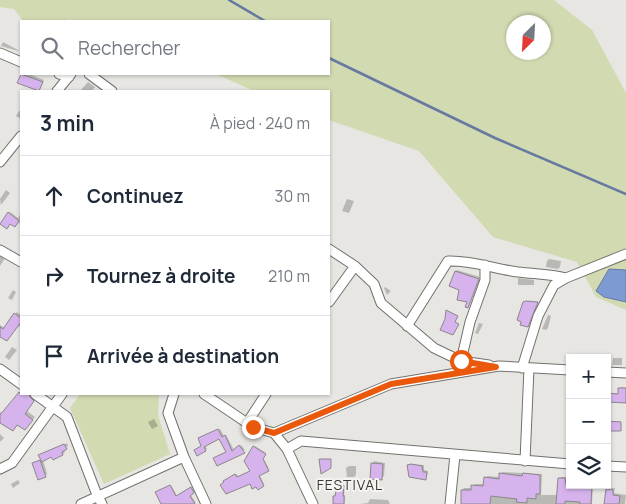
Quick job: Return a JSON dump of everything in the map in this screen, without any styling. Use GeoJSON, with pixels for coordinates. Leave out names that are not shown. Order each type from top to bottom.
{"type":"FeatureCollection","features":[{"type":"Feature","properties":{"kind":"street"},"geometry":{"type":"LineString","coordinates":[[0,53],[20,62]]}},
{"type":"Feature","properties":{"kind":"street"},"geometry":{"type":"LineString","coordinates":[[58,90],[70,75]]}},
{"type":"Feature","properties":{"kind":"street"},"geometry":{"type":"LineString","coordinates":[[90,75],[111,90]]}},
{"type":"Feature","properties":{"kind":"street"},"geometry":{"type":"LineString","coordinates":[[0,162],[20,137]]}},
{"type":"Feature","properties":{"kind":"street"},"geometry":{"type":"LineString","coordinates":[[0,250],[20,261]]}},
{"type":"Feature","properties":{"kind":"street"},"geometry":{"type":"LineString","coordinates":[[330,250],[355,266],[374,284],[381,303],[434,348],[461,361],[496,367],[566,370]]}},
{"type":"Feature","properties":{"kind":"street"},"geometry":{"type":"LineString","coordinates":[[525,461],[525,368],[538,316],[554,284],[626,254]]}},
{"type":"Feature","properties":{"kind":"street"},"geometry":{"type":"LineString","coordinates":[[406,326],[448,261],[479,263],[518,272],[545,273],[566,278]]}},
{"type":"Feature","properties":{"kind":"street"},"geometry":{"type":"LineString","coordinates":[[461,361],[470,322],[485,280],[486,265]]}},
{"type":"Feature","properties":{"kind":"street"},"geometry":{"type":"LineString","coordinates":[[330,301],[355,266]]}},
{"type":"Feature","properties":{"kind":"street"},"geometry":{"type":"LineString","coordinates":[[274,433],[391,384],[496,367]]}},
{"type":"Feature","properties":{"kind":"street"},"geometry":{"type":"LineString","coordinates":[[0,369],[20,383]]}},
{"type":"Feature","properties":{"kind":"street"},"geometry":{"type":"LineString","coordinates":[[611,372],[626,373]]}},
{"type":"Feature","properties":{"kind":"street"},"geometry":{"type":"LineString","coordinates":[[36,395],[67,417],[97,500],[102,504]]}},
{"type":"Feature","properties":{"kind":"street"},"geometry":{"type":"LineString","coordinates":[[0,469],[12,463],[61,395]]}},
{"type":"Feature","properties":{"kind":"street"},"geometry":{"type":"LineString","coordinates":[[174,395],[168,414],[184,457],[206,504]]}},
{"type":"Feature","properties":{"kind":"street"},"geometry":{"type":"LineString","coordinates":[[205,395],[247,423],[274,433],[287,449],[313,504]]}},
{"type":"Feature","properties":{"kind":"street"},"geometry":{"type":"LineString","coordinates":[[247,423],[265,395]]}},
{"type":"Feature","properties":{"kind":"street"},"geometry":{"type":"LineString","coordinates":[[287,449],[300,441],[566,464]]}},
{"type":"Feature","properties":{"kind":"street"},"geometry":{"type":"LineString","coordinates":[[450,504],[455,454]]}},
{"type":"Feature","properties":{"kind":"street"},"geometry":{"type":"LineString","coordinates":[[81,504],[97,500],[184,457]]}},
{"type":"Feature","properties":{"kind":"street"},"geometry":{"type":"LineString","coordinates":[[611,466],[626,467]]}},
{"type":"Feature","properties":{"kind":"green space"},"geometry":{"type":"Polygon","coordinates":[[[0,0],[554,0],[592,30],[626,93],[626,310],[596,297],[577,262],[493,237],[419,151],[330,120],[330,90],[252,90],[218,75],[330,75],[330,20],[22,20],[14,9],[0,7],[0,0]]]}},
{"type":"Feature","properties":{"kind":"green space"},"geometry":{"type":"Polygon","coordinates":[[[79,395],[159,395],[158,415],[170,454],[104,484],[70,408],[79,395]]]}},
{"type":"Feature","properties":{"kind":"water"},"geometry":{"type":"Polygon","coordinates":[[[609,269],[626,270],[626,302],[604,297],[596,291],[609,269]]]}},
{"type":"Feature","properties":{"kind":"building"},"geometry":{"type":"Polygon","coordinates":[[[21,75],[43,82],[39,90],[17,83],[21,75]]]}},
{"type":"Feature","properties":{"kind":"building"},"geometry":{"type":"Polygon","coordinates":[[[8,212],[19,221],[15,227],[10,224],[7,229],[0,224],[8,212]]]}},
{"type":"Feature","properties":{"kind":"building"},"geometry":{"type":"Polygon","coordinates":[[[455,271],[479,279],[468,308],[465,307],[467,302],[457,300],[459,290],[449,286],[455,271]]]}},
{"type":"Feature","properties":{"kind":"building"},"geometry":{"type":"Polygon","coordinates":[[[523,302],[538,302],[528,327],[520,325],[521,322],[517,320],[523,302]]]}},
{"type":"Feature","properties":{"kind":"building"},"geometry":{"type":"Polygon","coordinates":[[[446,310],[458,316],[455,322],[459,324],[453,335],[440,330],[445,319],[446,310]]]}},
{"type":"Feature","properties":{"kind":"building"},"geometry":{"type":"Polygon","coordinates":[[[14,313],[20,317],[20,323],[7,341],[0,337],[0,327],[3,329],[14,313]]]}},
{"type":"Feature","properties":{"kind":"building"},"geometry":{"type":"Polygon","coordinates":[[[618,388],[626,388],[626,403],[611,402],[611,393],[618,394],[618,388]]]}},
{"type":"Feature","properties":{"kind":"building"},"geometry":{"type":"Polygon","coordinates":[[[19,392],[20,395],[29,395],[34,401],[25,414],[33,420],[25,430],[17,425],[13,431],[0,423],[0,415],[19,392]]]}},
{"type":"Feature","properties":{"kind":"building"},"geometry":{"type":"Polygon","coordinates":[[[611,421],[621,422],[621,431],[611,431],[611,421]]]}},
{"type":"Feature","properties":{"kind":"building"},"geometry":{"type":"Polygon","coordinates":[[[218,429],[222,437],[225,435],[232,451],[239,445],[245,453],[217,466],[213,458],[226,452],[219,439],[204,447],[206,451],[197,456],[194,450],[201,446],[198,438],[218,429]]]}},
{"type":"Feature","properties":{"kind":"building"},"geometry":{"type":"Polygon","coordinates":[[[64,444],[67,449],[62,452],[63,455],[53,460],[51,457],[42,462],[38,455],[64,444]]]}},
{"type":"Feature","properties":{"kind":"building"},"geometry":{"type":"Polygon","coordinates":[[[253,446],[266,454],[263,459],[269,471],[259,476],[264,486],[258,490],[256,487],[252,489],[250,484],[226,494],[220,485],[223,481],[235,474],[237,477],[250,471],[244,461],[253,446]]]}},
{"type":"Feature","properties":{"kind":"building"},"geometry":{"type":"Polygon","coordinates":[[[319,459],[331,459],[331,468],[321,474],[319,459]]]}},
{"type":"Feature","properties":{"kind":"building"},"geometry":{"type":"Polygon","coordinates":[[[40,460],[46,477],[38,480],[32,463],[40,460]]]}},
{"type":"Feature","properties":{"kind":"building"},"geometry":{"type":"Polygon","coordinates":[[[371,463],[383,464],[382,480],[370,479],[371,463]]]}},
{"type":"Feature","properties":{"kind":"building"},"geometry":{"type":"Polygon","coordinates":[[[407,465],[422,466],[423,472],[427,472],[426,480],[409,477],[407,465]]]}},
{"type":"Feature","properties":{"kind":"building"},"geometry":{"type":"Polygon","coordinates":[[[499,473],[522,476],[523,473],[540,475],[540,494],[536,494],[536,499],[527,498],[527,503],[516,502],[517,499],[491,496],[490,504],[461,504],[461,490],[471,490],[471,485],[483,486],[484,477],[499,479],[499,473]]]}},
{"type":"Feature","properties":{"kind":"building"},"geometry":{"type":"Polygon","coordinates":[[[558,478],[565,478],[566,489],[592,489],[591,504],[565,501],[565,504],[556,504],[558,478]]]}},
{"type":"Feature","properties":{"kind":"building"},"geometry":{"type":"Polygon","coordinates":[[[170,485],[176,496],[191,487],[194,493],[190,496],[195,504],[161,504],[155,492],[170,485]]]}},
{"type":"Feature","properties":{"kind":"building"},"geometry":{"type":"Polygon","coordinates":[[[337,485],[344,486],[344,504],[333,504],[333,496],[335,496],[337,485]]]}},
{"type":"Feature","properties":{"kind":"building"},"geometry":{"type":"Polygon","coordinates":[[[606,489],[613,490],[613,495],[620,496],[619,504],[604,504],[606,489]]]}},
{"type":"Feature","properties":{"kind":"waterway"},"geometry":{"type":"LineString","coordinates":[[229,0],[263,20]]}},
{"type":"Feature","properties":{"kind":"waterway"},"geometry":{"type":"LineString","coordinates":[[330,58],[495,138],[626,194]]}},
{"type":"Feature","properties":{"kind":"district","name":"FESTIVAL"},"geometry":{"type":"Point","coordinates":[350,484]}},
{"type":"Feature","properties":{"kind":"route"},"geometry":{"type":"LineString","coordinates":[[253,427],[274,433],[391,384],[496,367],[461,361]]}}]}
